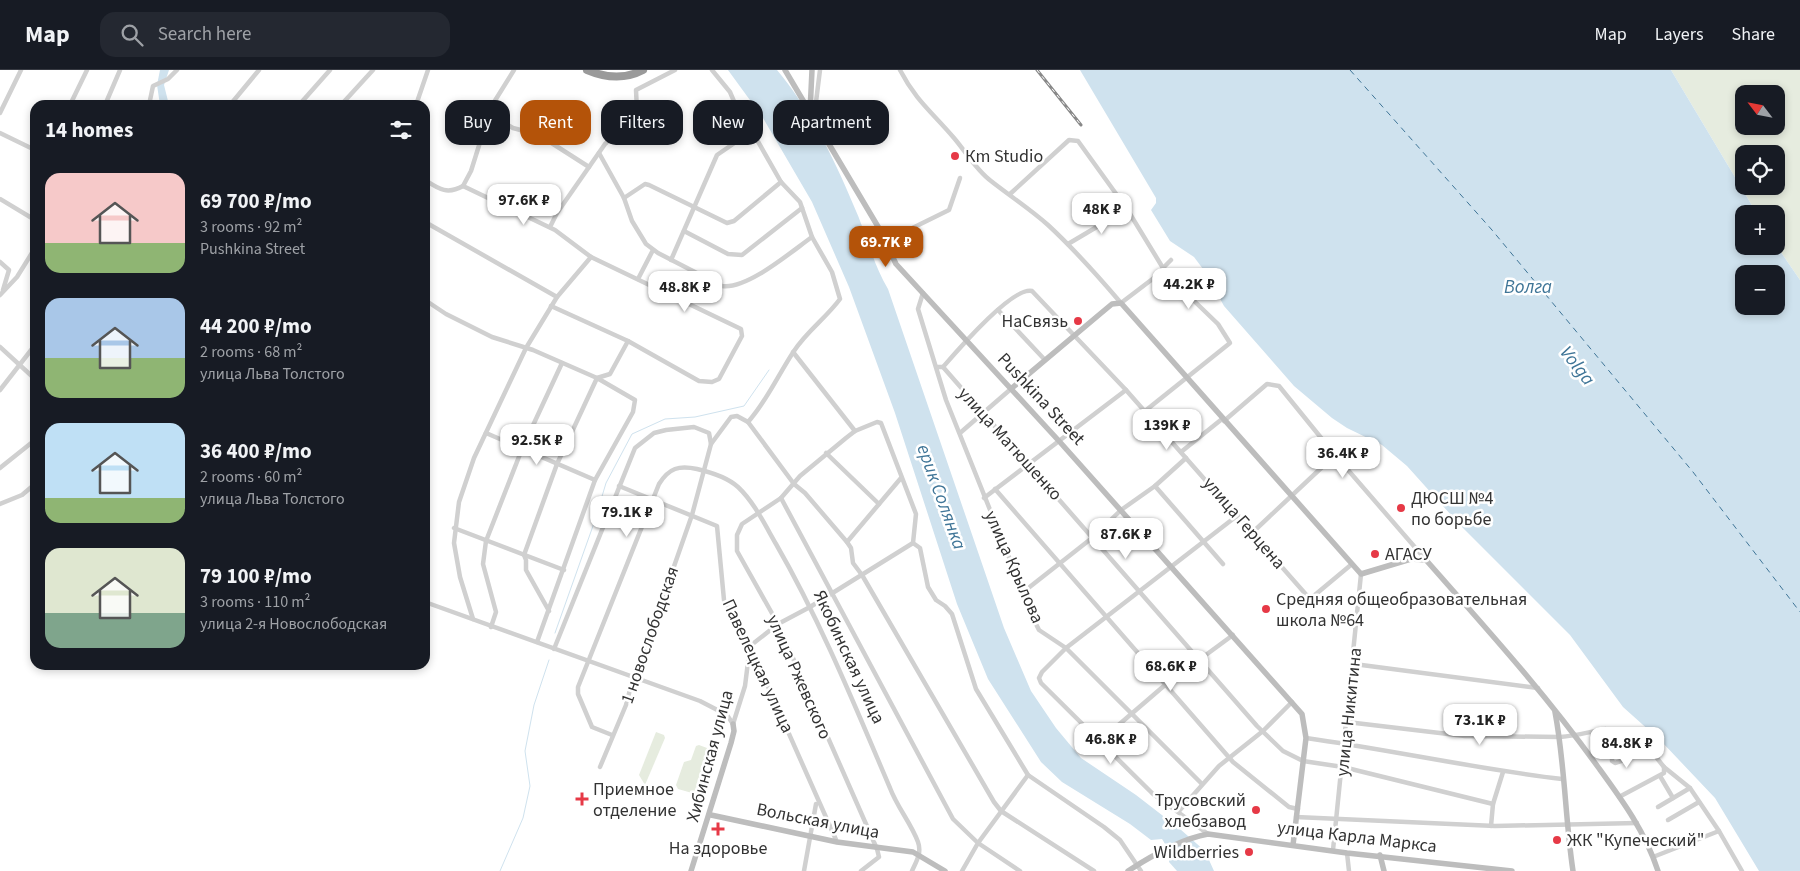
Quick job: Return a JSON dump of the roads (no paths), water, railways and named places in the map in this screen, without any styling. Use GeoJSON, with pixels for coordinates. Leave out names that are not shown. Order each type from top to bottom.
{"type":"FeatureCollection","features":[{"type":"Feature","properties":{"kind":"highway"},"geometry":{"type":"LineString","coordinates":[[587,70],[605,77],[626,76],[643,70]]}},
{"type":"Feature","properties":{"kind":"main road","name":"Pushkina Street"},"geometry":{"type":"LineString","coordinates":[[784,70],[803,100]]}},
{"type":"Feature","properties":{"kind":"main road"},"geometry":{"type":"LineString","coordinates":[[811,100],[812,70]]}},
{"type":"Feature","properties":{"kind":"main road","name":"Pushkina Street"},"geometry":{"type":"LineString","coordinates":[[830,145],[886,241],[896,264],[1012,388],[1292,702],[1302,714],[1306,727],[1306,738]]}},
{"type":"Feature","properties":{"kind":"main road"},"geometry":{"type":"LineString","coordinates":[[1012,388],[1112,304],[1121,303],[1223,420],[1362,574],[1411,559],[1426,560],[1538,688],[1576,736],[1638,823],[1658,871]]}},
{"type":"Feature","properties":{"kind":"main road"},"geometry":{"type":"LineString","coordinates":[[1555,709],[1560,737],[1566,825],[1573,871]]}},
{"type":"Feature","properties":{"kind":"main road","name":"Хибинская улица"},"geometry":{"type":"LineString","coordinates":[[691,871],[711,814],[718,781],[734,731],[733,724]]}},
{"type":"Feature","properties":{"kind":"main road"},"geometry":{"type":"LineString","coordinates":[[1293,845],[1306,738]]}},
{"type":"Feature","properties":{"kind":"main road","name":"Вольская улица"},"geometry":{"type":"LineString","coordinates":[[711,814],[837,842],[919,855]]}},
{"type":"Feature","properties":{"kind":"main road","name":"улица Карла Маркса"},"geometry":{"type":"LineString","coordinates":[[1128,871],[1161,852],[1198,836],[1208,834],[1347,853],[1380,855],[1512,871]]}},
{"type":"Feature","properties":{"kind":"main road"},"geometry":{"type":"LineString","coordinates":[[919,855],[945,871]]}},
{"type":"Feature","properties":{"kind":"main road"},"geometry":{"type":"LineString","coordinates":[[1380,855],[1384,871]]}},
{"type":"Feature","properties":{"kind":"street"},"geometry":{"type":"LineString","coordinates":[[0,113],[21,70]]}},
{"type":"Feature","properties":{"kind":"street"},"geometry":{"type":"LineString","coordinates":[[72,100],[87,70]]}},
{"type":"Feature","properties":{"kind":"street"},"geometry":{"type":"LineString","coordinates":[[107,100],[120,70]]}},
{"type":"Feature","properties":{"kind":"street"},"geometry":{"type":"LineString","coordinates":[[149,100],[150,90],[153,86],[168,79],[177,70]]}},
{"type":"Feature","properties":{"kind":"street"},"geometry":{"type":"LineString","coordinates":[[234,100],[259,70]]}},
{"type":"Feature","properties":{"kind":"street"},"geometry":{"type":"LineString","coordinates":[[303,100],[330,70]]}},
{"type":"Feature","properties":{"kind":"street"},"geometry":{"type":"LineString","coordinates":[[346,100],[373,70]]}},
{"type":"Feature","properties":{"kind":"street"},"geometry":{"type":"LineString","coordinates":[[418,100],[428,70]]}},
{"type":"Feature","properties":{"kind":"street"},"geometry":{"type":"LineString","coordinates":[[496,100],[514,70]]}},
{"type":"Feature","properties":{"kind":"street"},"geometry":{"type":"LineString","coordinates":[[550,227],[557,213],[605,144],[633,118],[637,111],[636,90],[675,70]]}},
{"type":"Feature","properties":{"kind":"street"},"geometry":{"type":"LineString","coordinates":[[712,70],[730,92],[733,100]]}},
{"type":"Feature","properties":{"kind":"street"},"geometry":{"type":"LineString","coordinates":[[816,100],[820,70]]}},
{"type":"Feature","properties":{"kind":"street"},"geometry":{"type":"LineString","coordinates":[[900,70],[908,86],[928,112],[953,136],[973,163],[991,181],[1010,194],[1068,244],[1121,303],[1163,270],[1171,260]]}},
{"type":"Feature","properties":{"kind":"street"},"geometry":{"type":"LineString","coordinates":[[510,126],[539,135],[589,166]]}},
{"type":"Feature","properties":{"kind":"street"},"geometry":{"type":"LineString","coordinates":[[0,133],[30,148]]}},
{"type":"Feature","properties":{"kind":"street"},"geometry":{"type":"LineString","coordinates":[[1010,194],[1070,140],[1080,142],[1127,209],[1163,270],[1218,324],[1230,343],[1145,411]]}},
{"type":"Feature","properties":{"kind":"street"},"geometry":{"type":"LineString","coordinates":[[430,183],[448,192],[463,186],[471,171],[479,145]]}},
{"type":"Feature","properties":{"kind":"street"},"geometry":{"type":"LineString","coordinates":[[671,260],[717,155],[732,145]]}},
{"type":"Feature","properties":{"kind":"street"},"geometry":{"type":"LineString","coordinates":[[760,145],[781,182],[795,195],[802,208],[812,237],[832,272],[840,299],[807,332],[759,409],[748,422],[794,484],[805,493],[851,548],[853,563],[862,575],[1001,811],[1094,871]]}},
{"type":"Feature","properties":{"kind":"street"},"geometry":{"type":"LineString","coordinates":[[599,153],[624,198],[632,221],[646,244],[671,260],[722,286],[730,286],[751,279],[812,237]]}},
{"type":"Feature","properties":{"kind":"street"},"geometry":{"type":"LineString","coordinates":[[886,241],[949,210],[960,178]]}},
{"type":"Feature","properties":{"kind":"street"},"geometry":{"type":"LineString","coordinates":[[624,198],[645,184],[662,190],[724,222],[731,222],[781,182]]}},
{"type":"Feature","properties":{"kind":"street"},"geometry":{"type":"LineString","coordinates":[[463,186],[550,227],[591,257],[741,329],[742,336],[718,379],[712,382],[699,381],[628,341],[551,306]]}},
{"type":"Feature","properties":{"kind":"street"},"geometry":{"type":"LineString","coordinates":[[0,199],[30,217]]}},
{"type":"Feature","properties":{"kind":"street"},"geometry":{"type":"LineString","coordinates":[[684,231],[728,254],[742,255],[802,208]]}},
{"type":"Feature","properties":{"kind":"street"},"geometry":{"type":"LineString","coordinates":[[1068,244],[1127,209]]}},
{"type":"Feature","properties":{"kind":"street"},"geometry":{"type":"LineString","coordinates":[[430,225],[557,297]]}},
{"type":"Feature","properties":{"kind":"street"},"geometry":{"type":"LineString","coordinates":[[638,278],[653,250]]}},
{"type":"Feature","properties":{"kind":"street"},"geometry":{"type":"LineString","coordinates":[[1,294],[17,277],[30,256]]}},
{"type":"Feature","properties":{"kind":"street"},"geometry":{"type":"LineString","coordinates":[[473,619],[456,559],[454,528],[458,502],[474,458],[526,348],[557,297],[591,257]]}},
{"type":"Feature","properties":{"kind":"street"},"geometry":{"type":"LineString","coordinates":[[0,262],[9,270],[1,294]]}},
{"type":"Feature","properties":{"kind":"street","name":"улица Герцена"},"geometry":{"type":"LineString","coordinates":[[998,310],[1023,291],[1034,293],[1126,390],[1161,432],[1182,452],[1310,599],[1352,564]]}},
{"type":"Feature","properties":{"kind":"street","name":"улица Крылова"},"geometry":{"type":"LineString","coordinates":[[923,294],[918,309],[940,367],[946,400],[1022,593],[1039,630],[1066,648],[1202,784]]}},
{"type":"Feature","properties":{"kind":"street"},"geometry":{"type":"LineString","coordinates":[[430,303],[446,314],[492,337],[526,348],[597,378],[635,400],[633,412],[595,480],[537,642]]}},
{"type":"Feature","properties":{"kind":"street"},"geometry":{"type":"LineString","coordinates":[[940,367],[998,310],[1045,360]]}},
{"type":"Feature","properties":{"kind":"street"},"geometry":{"type":"LineString","coordinates":[[549,611],[526,570],[524,555],[557,464],[597,378],[610,374],[628,341]]}},
{"type":"Feature","properties":{"kind":"street"},"geometry":{"type":"LineString","coordinates":[[0,346],[30,375]]}},
{"type":"Feature","properties":{"kind":"street"},"geometry":{"type":"LineString","coordinates":[[0,390],[30,351]]}},
{"type":"Feature","properties":{"kind":"street"},"geometry":{"type":"LineString","coordinates":[[793,352],[855,431]]}},
{"type":"Feature","properties":{"kind":"street"},"geometry":{"type":"LineString","coordinates":[[491,626],[496,612],[483,564],[486,542],[522,449],[562,363]]}},
{"type":"Feature","properties":{"kind":"street","name":"улица Матюшенко"},"geometry":{"type":"LineString","coordinates":[[940,367],[1141,591],[1263,731],[1284,751],[1303,761]]}},
{"type":"Feature","properties":{"kind":"street"},"geometry":{"type":"LineString","coordinates":[[1182,452],[1269,383],[1279,386],[1335,456],[1426,560]]}},
{"type":"Feature","properties":{"kind":"street"},"geometry":{"type":"LineString","coordinates":[[960,433],[1012,388]]}},
{"type":"Feature","properties":{"kind":"street"},"geometry":{"type":"LineString","coordinates":[[984,498],[1126,390]]}},
{"type":"Feature","properties":{"kind":"street","name":"1 новослободская"},"geometry":{"type":"LineString","coordinates":[[600,767],[626,705],[633,678],[692,515],[703,470],[712,444],[731,417],[737,416],[748,422]]}},
{"type":"Feature","properties":{"kind":"street","name":"улица Ржевского"},"geometry":{"type":"LineString","coordinates":[[878,849],[778,624],[737,548],[740,527],[757,513],[781,498],[826,453],[855,431],[873,422],[881,423],[901,478]]}},
{"type":"Feature","properties":{"kind":"street"},"geometry":{"type":"LineString","coordinates":[[554,649],[631,454],[638,444],[654,433],[694,427],[709,433],[712,444]]}},
{"type":"Feature","properties":{"kind":"street"},"geometry":{"type":"LineString","coordinates":[[486,433],[595,480]]}},
{"type":"Feature","properties":{"kind":"street"},"geometry":{"type":"LineString","coordinates":[[0,468],[30,444]]}},
{"type":"Feature","properties":{"kind":"street"},"geometry":{"type":"LineString","coordinates":[[826,453],[879,504]]}},
{"type":"Feature","properties":{"kind":"street"},"geometry":{"type":"LineString","coordinates":[[1253,532],[1335,456]]}},
{"type":"Feature","properties":{"kind":"street"},"geometry":{"type":"LineString","coordinates":[[1022,593],[1092,538],[1121,510],[1155,486],[1186,458]]}},
{"type":"Feature","properties":{"kind":"street","name":"Якобинская улица"},"geometry":{"type":"LineString","coordinates":[[612,735],[592,727],[578,694],[578,687],[662,478],[674,468],[683,466],[703,470],[734,484],[757,513],[800,585],[865,727],[891,791],[919,843],[919,855]]}},
{"type":"Feature","properties":{"kind":"street"},"geometry":{"type":"LineString","coordinates":[[847,542],[901,478],[916,514],[913,543]]}},
{"type":"Feature","properties":{"kind":"street","name":"Павелецкая улица"},"geometry":{"type":"LineString","coordinates":[[619,486],[717,526],[724,600],[750,646],[837,842]]}},
{"type":"Feature","properties":{"kind":"street"},"geometry":{"type":"LineString","coordinates":[[1155,486],[1223,564]]}},
{"type":"Feature","properties":{"kind":"street"},"geometry":{"type":"LineString","coordinates":[[0,504],[22,496],[30,489]]}},
{"type":"Feature","properties":{"kind":"street"},"geometry":{"type":"LineString","coordinates":[[995,489],[1230,759],[1289,807],[1298,809]]}},
{"type":"Feature","properties":{"kind":"street"},"geometry":{"type":"LineString","coordinates":[[781,498],[953,819],[978,843],[1020,871]]}},
{"type":"Feature","properties":{"kind":"street"},"geometry":{"type":"LineString","coordinates":[[1208,834],[1179,811],[1153,794],[1101,740],[1041,683],[1039,678],[1042,672],[1066,648],[1172,568],[1238,515]]}},
{"type":"Feature","properties":{"kind":"street"},"geometry":{"type":"LineString","coordinates":[[454,528],[486,542],[564,570]]}},
{"type":"Feature","properties":{"kind":"street"},"geometry":{"type":"LineString","coordinates":[[750,646],[778,624],[810,607],[913,543]]}},
{"type":"Feature","properties":{"kind":"street"},"geometry":{"type":"LineString","coordinates":[[913,543],[920,548],[925,580],[933,597],[952,614],[976,689],[1028,775],[1120,840],[1141,871]]}},
{"type":"Feature","properties":{"kind":"street","name":"улица Никитина"},"geometry":{"type":"LineString","coordinates":[[1333,850],[1362,574]]}},
{"type":"Feature","properties":{"kind":"street"},"geometry":{"type":"LineString","coordinates":[[430,604],[700,701],[726,715],[733,724]]}},
{"type":"Feature","properties":{"kind":"street"},"geometry":{"type":"LineString","coordinates":[[1101,740],[1165,685],[1233,635]]}},
{"type":"Feature","properties":{"kind":"street","name":"Хибинская улица"},"geometry":{"type":"LineString","coordinates":[[733,724],[745,686],[750,646]]}},
{"type":"Feature","properties":{"kind":"street"},"geometry":{"type":"LineString","coordinates":[[1354,664],[1538,688]]}},
{"type":"Feature","properties":{"kind":"street"},"geometry":{"type":"LineString","coordinates":[[1179,811],[1224,762],[1263,731],[1292,702]]}},
{"type":"Feature","properties":{"kind":"street"},"geometry":{"type":"LineString","coordinates":[[1347,722],[1465,736],[1560,737],[1576,736],[1611,728],[1635,738],[1648,748],[1664,767],[1690,788],[1719,831],[1742,871]]}},
{"type":"Feature","properties":{"kind":"street"},"geometry":{"type":"LineString","coordinates":[[1605,729],[1612,739],[1612,761],[1624,760],[1631,753],[1630,746],[1626,742],[1612,739]]}},
{"type":"Feature","properties":{"kind":"street"},"geometry":{"type":"LineString","coordinates":[[1306,738],[1407,752],[1503,772],[1562,779]]}},
{"type":"Feature","properties":{"kind":"street"},"geometry":{"type":"LineString","coordinates":[[1303,761],[1343,767],[1493,804]]}},
{"type":"Feature","properties":{"kind":"street"},"geometry":{"type":"LineString","coordinates":[[1619,797],[1660,776],[1665,772],[1664,767]]}},
{"type":"Feature","properties":{"kind":"street"},"geometry":{"type":"LineString","coordinates":[[1491,826],[1493,804],[1503,772]]}},
{"type":"Feature","properties":{"kind":"street"},"geometry":{"type":"LineString","coordinates":[[962,871],[978,843],[1028,775]]}},
{"type":"Feature","properties":{"kind":"street"},"geometry":{"type":"LineString","coordinates":[[1660,776],[1673,798]]}},
{"type":"Feature","properties":{"kind":"street"},"geometry":{"type":"LineString","coordinates":[[1658,807],[1690,788]]}},
{"type":"Feature","properties":{"kind":"street"},"geometry":{"type":"LineString","coordinates":[[1668,820],[1699,802]]}},
{"type":"Feature","properties":{"kind":"street"},"geometry":{"type":"LineString","coordinates":[[804,871],[816,804]]}},
{"type":"Feature","properties":{"kind":"street"},"geometry":{"type":"LineString","coordinates":[[1296,817],[1491,826],[1638,823]]}},
{"type":"Feature","properties":{"kind":"street"},"geometry":{"type":"LineString","coordinates":[[1653,857],[1719,831]]}},
{"type":"Feature","properties":{"kind":"street"},"geometry":{"type":"LineString","coordinates":[[861,871],[879,857],[878,849]]}},
{"type":"Feature","properties":{"kind":"street"},"geometry":{"type":"LineString","coordinates":[[1347,853],[1349,871]]}},
{"type":"Feature","properties":{"kind":"street"},"geometry":{"type":"LineString","coordinates":[[912,871],[919,855]]}},
{"type":"Feature","properties":{"kind":"water"},"geometry":{"type":"Polygon","coordinates":[[[160,70],[169,70],[164,85],[168,100],[159,100],[157,85],[160,70]]]}},
{"type":"Feature","properties":{"kind":"water"},"geometry":{"type":"Polygon","coordinates":[[[728,70],[777,70],[799,100],[773,100],[773,135],[763,118],[763,100],[750,100],[728,70]]]}},
{"type":"Feature","properties":{"kind":"water","name":"Волга"},"geometry":{"type":"Polygon","coordinates":[[[1080,70],[1671,70],[1735,177],[1735,195],[1746,195],[1752,205],[1735,205],[1735,255],[1783,255],[1800,280],[1800,871],[1759,871],[1715,798],[1661,741],[1623,707],[1570,635],[1460,525],[1407,466],[1382,445],[1347,428],[1332,418],[1294,386],[1224,306],[1206,273],[1194,257],[1170,241],[1151,210],[1156,203],[1156,198],[1080,70]]]}},
{"type":"Feature","properties":{"kind":"water","name":"ерик Солянка"},"geometry":{"type":"Polygon","coordinates":[[[779,145],[826,145],[846,187],[882,279],[888,289],[1004,628],[1031,691],[1056,728],[1081,758],[1136,795],[1180,829],[1205,851],[1214,871],[1177,871],[1169,862],[1170,852],[1162,839],[1151,840],[1130,824],[1062,782],[1041,762],[988,679],[957,604],[895,413],[849,287],[812,202],[779,145]]]}},
{"type":"Feature","properties":{"kind":"waterway"},"geometry":{"type":"LineString","coordinates":[[555,633],[594,523],[606,483],[632,434],[665,419],[695,417],[744,406],[769,370]]}},
{"type":"Feature","properties":{"kind":"waterway"},"geometry":{"type":"LineString","coordinates":[[500,871],[523,818],[530,786],[525,751],[534,705],[549,660]]}},
{"type":"Feature","properties":{"kind":"railway"},"geometry":{"type":"LineString","coordinates":[[1037,70],[1081,125]]}},
{"type":"Feature","properties":{"kind":"place","name":"Кm Studio"},"geometry":{"type":"Point","coordinates":[955,156]}},
{"type":"Feature","properties":{"kind":"place","name":"НаСвязь"},"geometry":{"type":"Point","coordinates":[1078,321]}},
{"type":"Feature","properties":{"kind":"place","name":"ДЮСШ №4 по борьбе"},"geometry":{"type":"Point","coordinates":[1401,508]}},
{"type":"Feature","properties":{"kind":"place","name":"АГАСУ"},"geometry":{"type":"Point","coordinates":[1375,554]}},
{"type":"Feature","properties":{"kind":"place","name":"Средняя общеобразовательная школа №64"},"geometry":{"type":"Point","coordinates":[1266,609]}},
{"type":"Feature","properties":{"kind":"place","name":"Приемное отделение"},"geometry":{"type":"Point","coordinates":[582,799]}},
{"type":"Feature","properties":{"kind":"place","name":"Трусовский хлебзавод"},"geometry":{"type":"Point","coordinates":[1256,810]}},
{"type":"Feature","properties":{"kind":"place","name":"На здоровье"},"geometry":{"type":"Point","coordinates":[718,829]}},
{"type":"Feature","properties":{"kind":"place","name":"ЖК \"Купеческий\""},"geometry":{"type":"Point","coordinates":[1557,840]}},
{"type":"Feature","properties":{"kind":"place","name":"Wildberries"},"geometry":{"type":"Point","coordinates":[1249,852]}},
{"type":"Feature","properties":{"kind":"water label","name":"Volga"},"geometry":{"type":"Point","coordinates":[1577,366]}}]}
